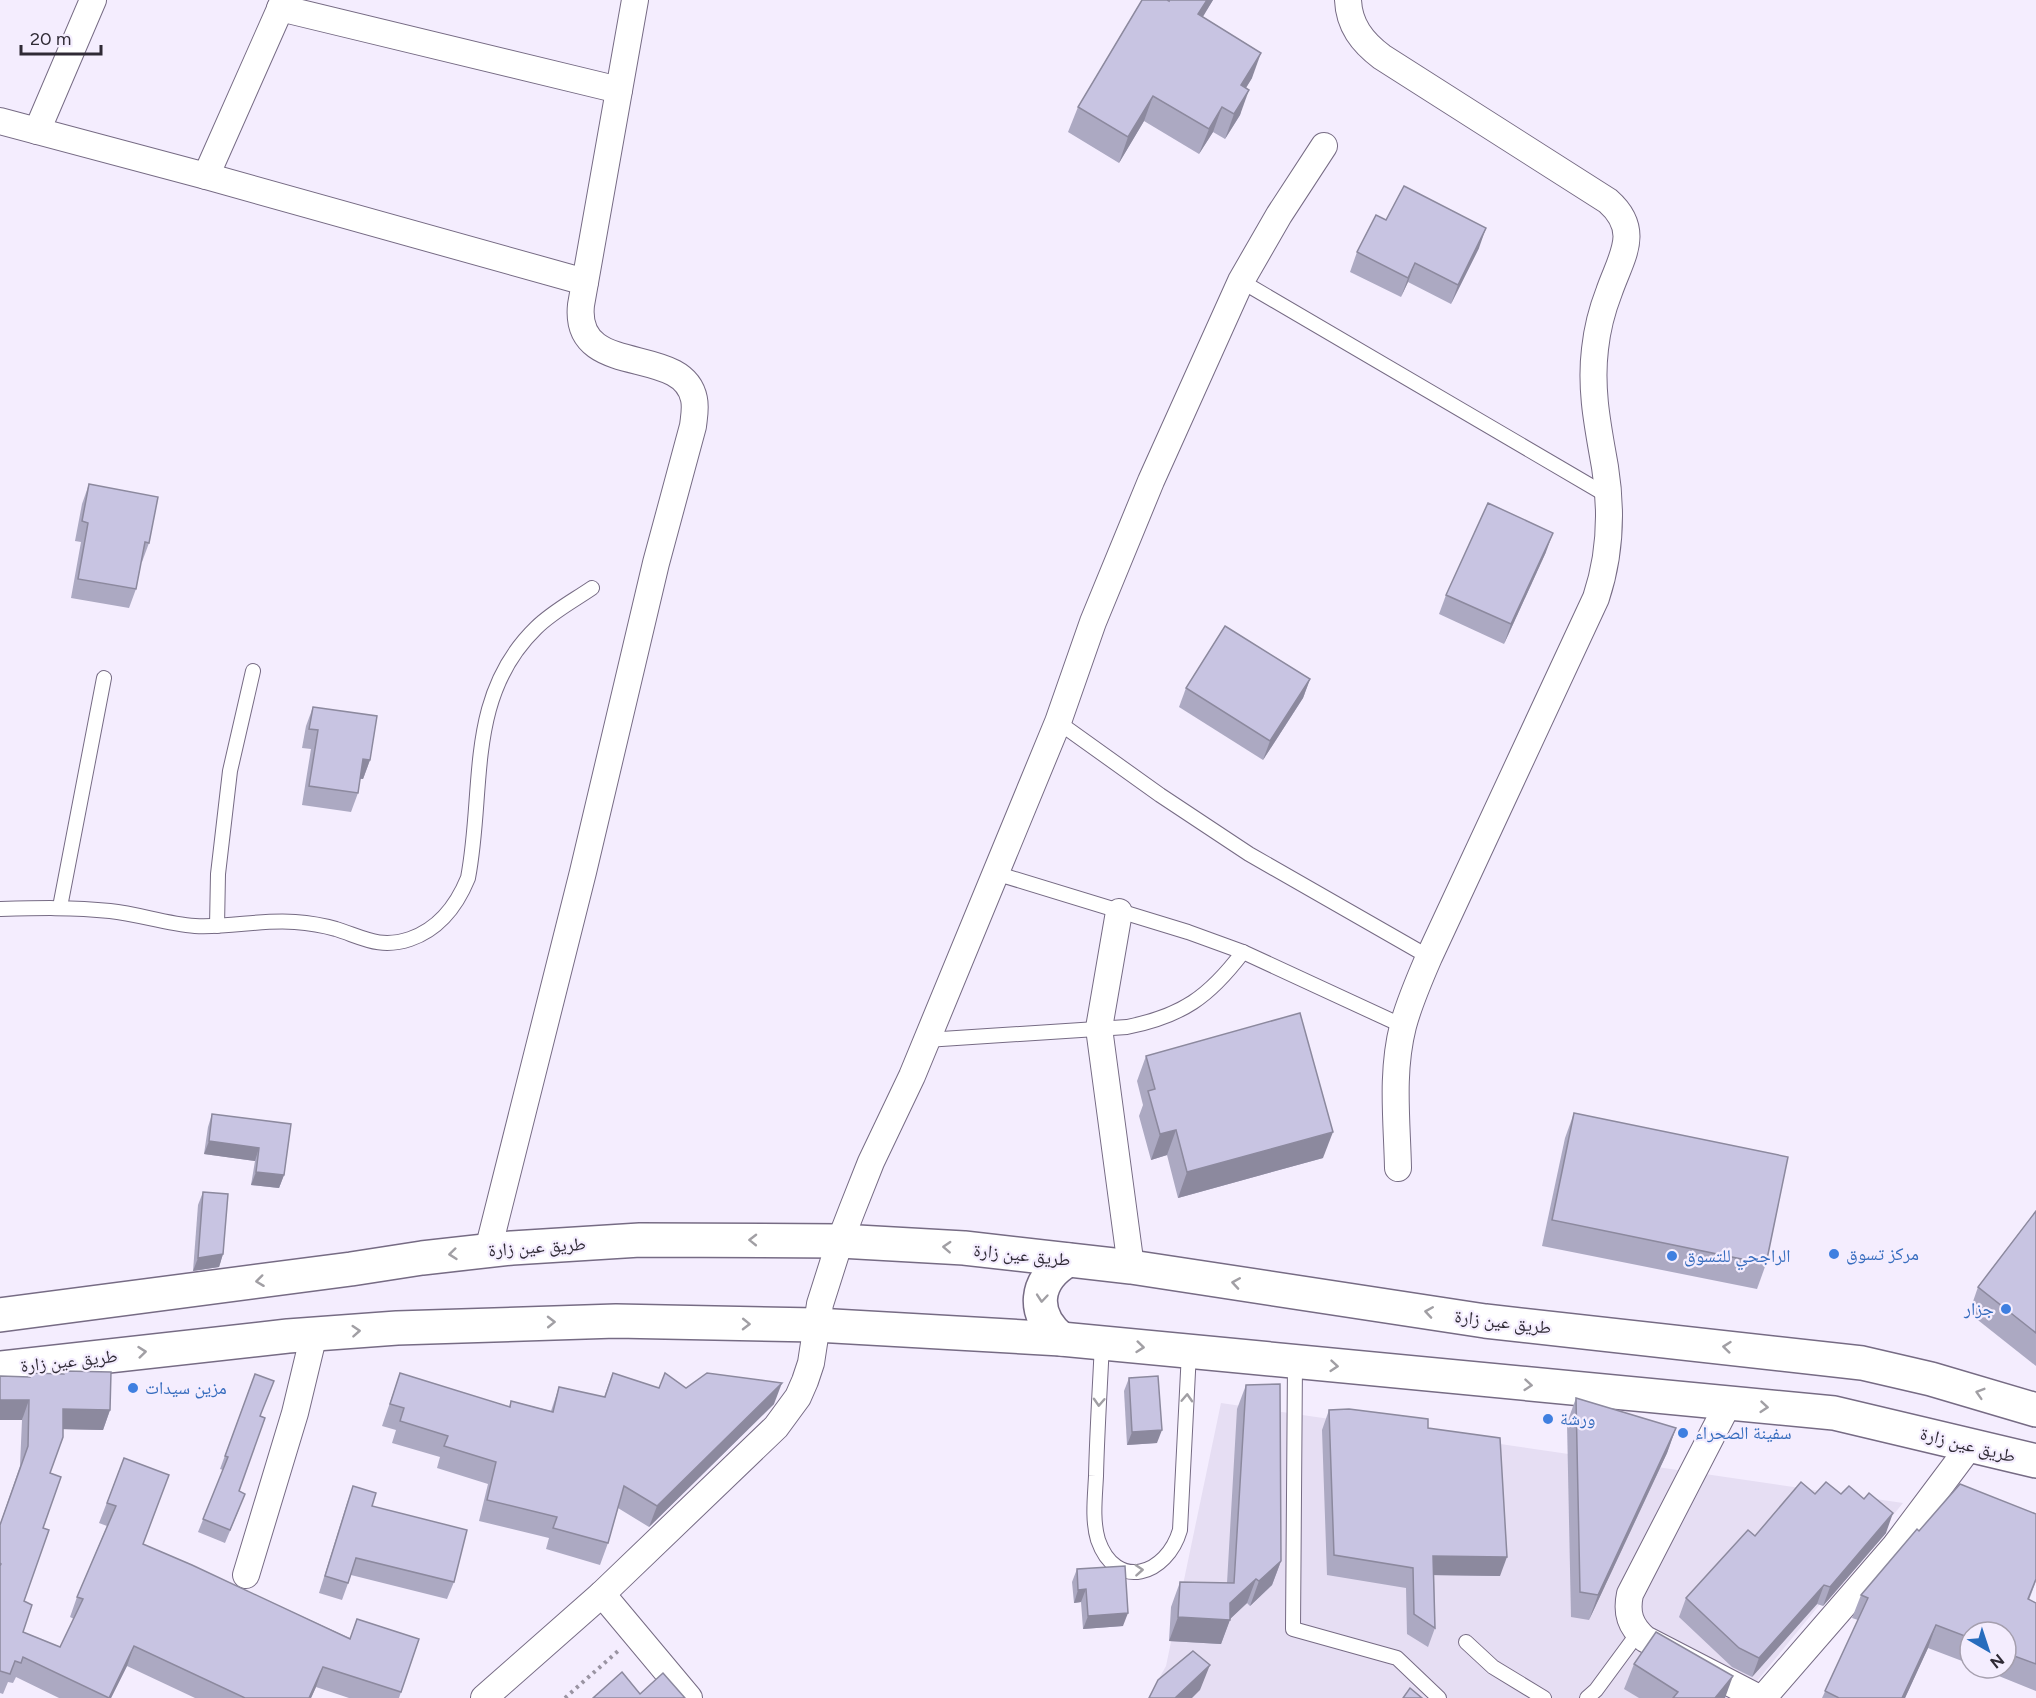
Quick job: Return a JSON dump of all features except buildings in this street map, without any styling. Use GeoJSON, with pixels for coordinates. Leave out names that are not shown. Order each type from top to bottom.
{"type":"FeatureCollection","features":[{"type":"Feature","properties":{"kind":"main road","name":"طريق عين زارة"},"geometry":{"type":"LineString","coordinates":[[0,1315],[488,1250],[567,1243],[640,1240],[840,1241],[964,1248],[1131,1267],[1485,1321],[1862,1363],[1931,1379],[2036,1410]]}},
{"type":"Feature","properties":{"kind":"main road"},"geometry":{"type":"LineString","coordinates":[[1061,1340],[1045,1321],[1040,1298],[1043,1285],[1049,1275],[1068,1260]]}},
{"type":"Feature","properties":{"kind":"main road","name":"طريق عين زارة"},"geometry":{"type":"LineString","coordinates":[[0,1368],[314,1334],[496,1324],[616,1321],[816,1325],[1102,1343],[1834,1413],[2036,1461]]}},
{"type":"Feature","properties":{"kind":"street"},"geometry":{"type":"LineString","coordinates":[[37,130],[93,0]]}},
{"type":"Feature","properties":{"kind":"street"},"geometry":{"type":"LineString","coordinates":[[488,1250],[583,872],[656,562],[693,426],[695,410],[694,398],[689,386],[681,377],[671,371],[604,351],[590,340],[581,324],[580,315],[585,282],[635,0]]}},
{"type":"Feature","properties":{"kind":"street"},"geometry":{"type":"LineString","coordinates":[[1348,0],[1351,20],[1358,35],[1368,47],[1608,201],[1623,217],[1626,227],[1626,248],[1600,320],[1593,379],[1594,409],[1608,496],[1608,548],[1604,574],[1596,598],[1429,957],[1403,1026],[1396,1093],[1398,1168]]}},
{"type":"Feature","properties":{"kind":"street"},"geometry":{"type":"LineString","coordinates":[[206,176],[282,4],[619,90]]}},
{"type":"Feature","properties":{"kind":"street"},"geometry":{"type":"LineString","coordinates":[[0,121],[585,282]]}},
{"type":"Feature","properties":{"kind":"street"},"geometry":{"type":"LineString","coordinates":[[484,1698],[602,1594],[776,1427],[798,1397],[806,1380],[826,1283],[840,1241],[871,1162],[926,1040],[1058,722],[1093,622],[1151,481],[1241,281],[1279,215],[1324,146]]}},
{"type":"Feature","properties":{"kind":"street"},"geometry":{"type":"LineString","coordinates":[[1119,912],[1099,1028],[1131,1267]]}},
{"type":"Feature","properties":{"kind":"street"},"geometry":{"type":"LineString","coordinates":[[246,1575],[295,1413],[314,1334]]}},
{"type":"Feature","properties":{"kind":"street"},"geometry":{"type":"LineString","coordinates":[[1728,1404],[1630,1594],[1627,1606],[1629,1617],[1638,1633],[1645,1639],[1761,1698],[1895,1546],[1970,1446]]}},
{"type":"Feature","properties":{"kind":"street"},"geometry":{"type":"LineString","coordinates":[[602,1594],[689,1698]]}},
{"type":"Feature","properties":{"kind":"lane"},"geometry":{"type":"LineString","coordinates":[[1241,281],[1608,496]]}},
{"type":"Feature","properties":{"kind":"lane"},"geometry":{"type":"LineString","coordinates":[[0,909],[60,907],[110,910],[196,926],[234,926],[282,921],[313,924],[377,944],[411,939],[427,931],[440,921],[462,894],[468,878],[483,734],[487,710],[495,687],[521,645],[537,627],[592,588]]}},
{"type":"Feature","properties":{"kind":"lane"},"geometry":{"type":"LineString","coordinates":[[217,926],[218,874],[228,782],[253,671]]}},
{"type":"Feature","properties":{"kind":"lane"},"geometry":{"type":"LineString","coordinates":[[60,907],[104,678]]}},
{"type":"Feature","properties":{"kind":"lane"},"geometry":{"type":"LineString","coordinates":[[1058,722],[1160,795],[1249,854],[1429,957]]}},
{"type":"Feature","properties":{"kind":"lane"},"geometry":{"type":"LineString","coordinates":[[995,873],[1188,932],[1243,952],[1403,1026]]}},
{"type":"Feature","properties":{"kind":"lane"},"geometry":{"type":"LineString","coordinates":[[926,1040],[1127,1027],[1155,1022],[1181,1010],[1212,988],[1226,975],[1243,952]]}},
{"type":"Feature","properties":{"kind":"lane"},"geometry":{"type":"LineString","coordinates":[[1102,1343],[1095,1527],[1102,1549],[1108,1558],[1125,1570],[1135,1572],[1155,1567],[1164,1560],[1172,1551],[1180,1530],[1189,1352]]}},
{"type":"Feature","properties":{"kind":"lane"},"geometry":{"type":"LineString","coordinates":[[1295,1362],[1293,1629],[1397,1658],[1439,1698]]}},
{"type":"Feature","properties":{"kind":"lane"},"geometry":{"type":"LineString","coordinates":[[1587,1698],[1596,1690],[1638,1633]]}},
{"type":"Feature","properties":{"kind":"lane"},"geometry":{"type":"LineString","coordinates":[[1466,1642],[1493,1667],[1544,1698]]}},
{"type":"Feature","properties":{"kind":"path"},"geometry":{"type":"LineString","coordinates":[[565,1698],[615,1653],[637,1637]]}},
{"type":"Feature","properties":{"kind":"shaded area"},"geometry":{"type":"Polygon","coordinates":[[[1221,1403],[1903,1503],[1743,1698],[1148,1698],[1166,1666],[1221,1403]]]}},
{"type":"Feature","properties":{"kind":"place","name":"مركز تسوق"},"geometry":{"type":"Point","coordinates":[1834,1254]}},
{"type":"Feature","properties":{"kind":"place","name":"الراجحي للتسوق"},"geometry":{"type":"Point","coordinates":[1672,1256]}},
{"type":"Feature","properties":{"kind":"place","name":"جزار"},"geometry":{"type":"Point","coordinates":[2006,1309]}},
{"type":"Feature","properties":{"kind":"place","name":"مزين سيدات"},"geometry":{"type":"Point","coordinates":[133,1388]}},
{"type":"Feature","properties":{"kind":"place","name":"ورشة"},"geometry":{"type":"Point","coordinates":[1548,1419]}},
{"type":"Feature","properties":{"kind":"place","name":"سفينة الصحراء"},"geometry":{"type":"Point","coordinates":[1683,1433]}}]}
